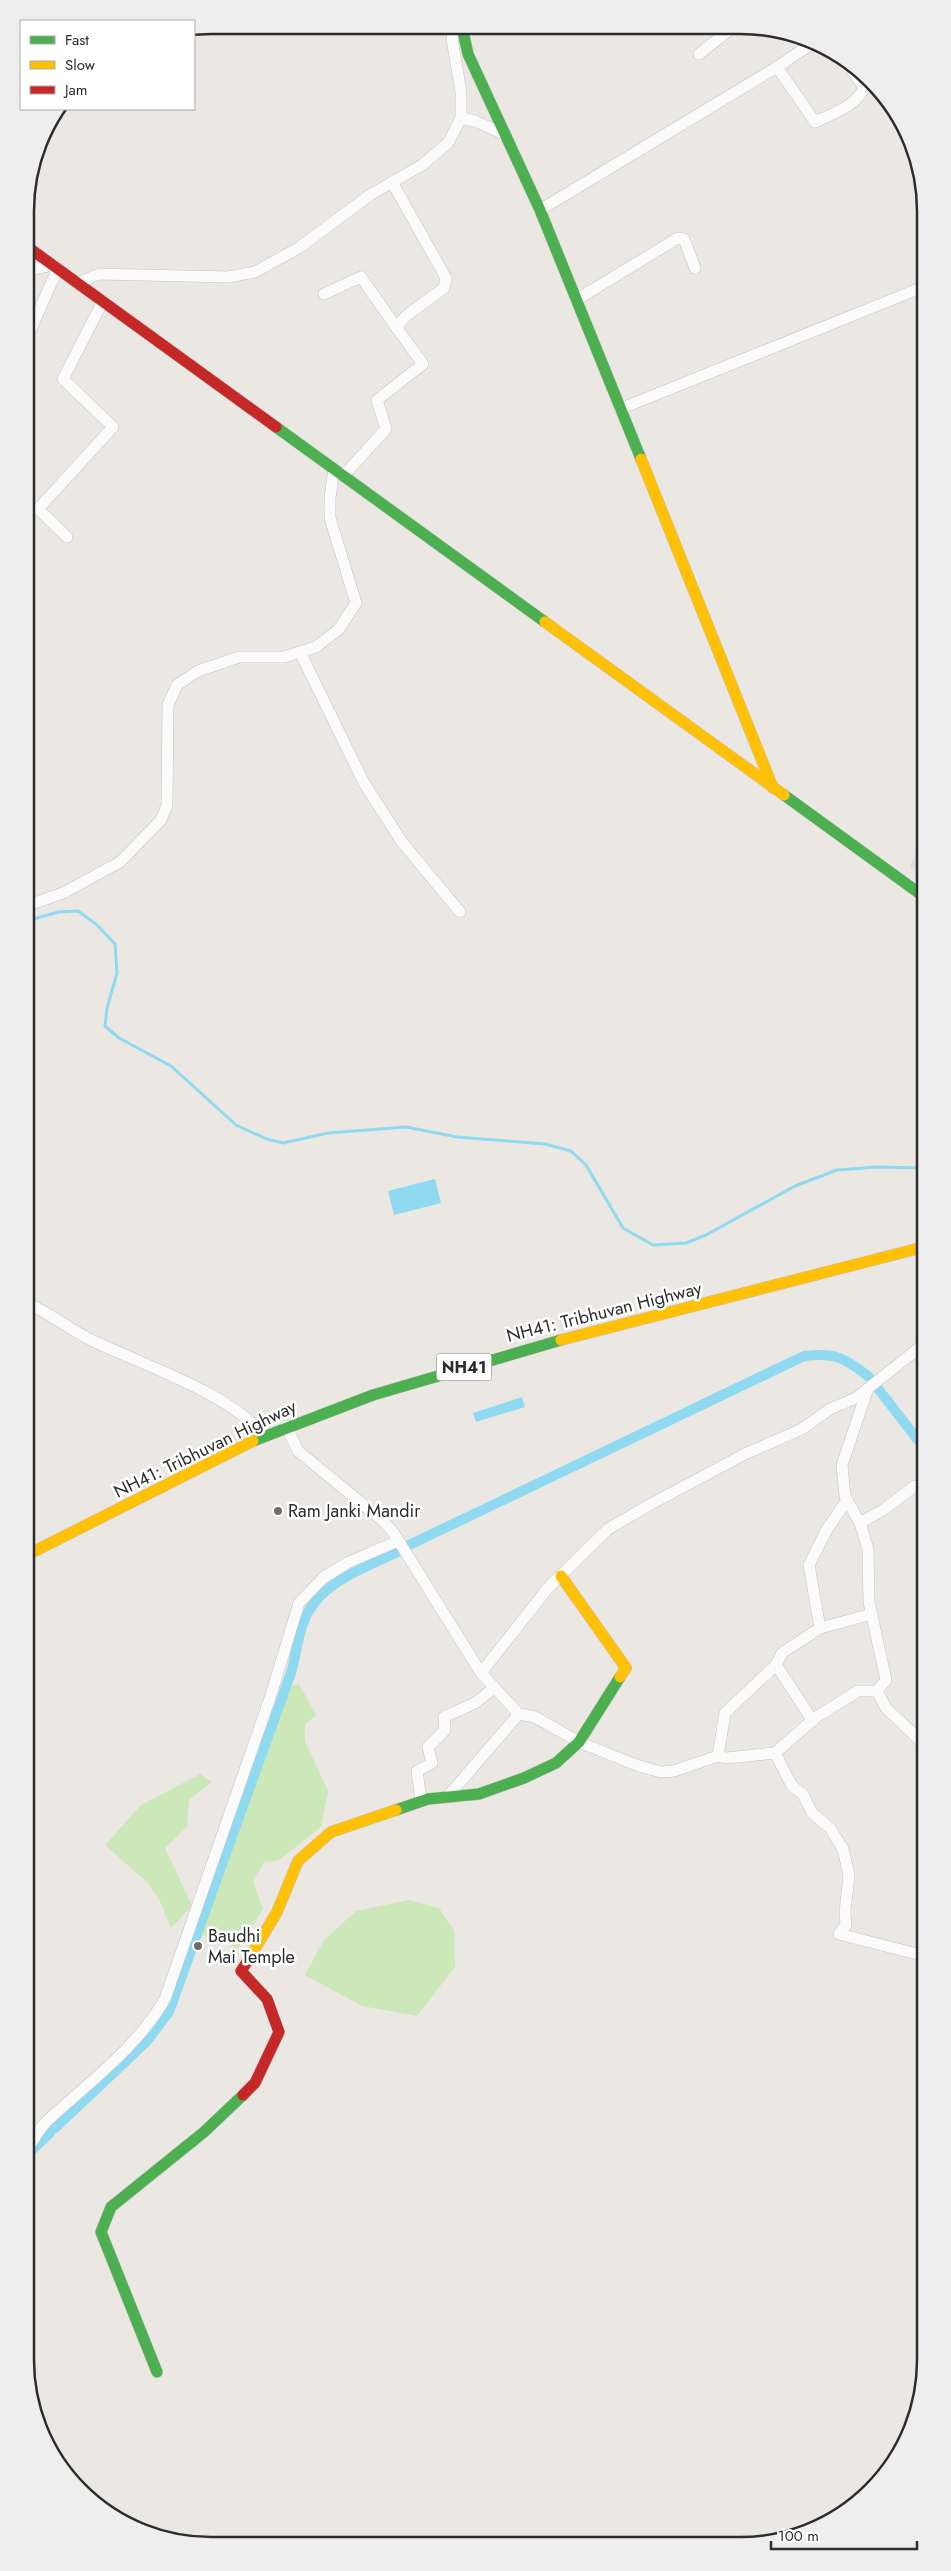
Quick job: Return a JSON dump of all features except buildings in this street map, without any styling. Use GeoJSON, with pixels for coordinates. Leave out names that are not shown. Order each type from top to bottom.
{"type":"FeatureCollection","features":[{"type":"Feature","properties":{"kind":"main road"},"geometry":{"type":"LineString","coordinates":[[464,34],[468,54],[540,210],[773,788]]}},
{"type":"Feature","properties":{"kind":"main road"},"geometry":{"type":"LineString","coordinates":[[34,251],[917,891]]}},
{"type":"Feature","properties":{"kind":"main road","name":"NH41: Tribhuvan Highway"},"geometry":{"type":"LineString","coordinates":[[34,1551],[264,1436],[286,1426],[373,1395],[516,1352],[917,1249]]}},
{"type":"Feature","properties":{"kind":"main road"},"geometry":{"type":"LineString","coordinates":[[157,2372],[101,2232],[111,2207],[204,2132],[255,2083],[279,2032],[267,1999],[240,1971],[277,1912],[298,1861],[331,1832],[421,1801],[448,1796],[479,1794],[524,1778],[556,1762],[579,1742],[626,1668],[561,1576]]}},
{"type":"Feature","properties":{"kind":"street"},"geometry":{"type":"LineString","coordinates":[[78,282],[99,274],[228,277],[255,272],[300,247],[370,195],[422,165],[448,142],[461,118],[461,92],[453,34]]}},
{"type":"Feature","properties":{"kind":"street"},"geometry":{"type":"LineString","coordinates":[[699,54],[724,34]]}},
{"type":"Feature","properties":{"kind":"street"},"geometry":{"type":"LineString","coordinates":[[540,210],[807,47]]}},
{"type":"Feature","properties":{"kind":"street"},"geometry":{"type":"LineString","coordinates":[[777,66],[815,122],[860,98],[864,88],[858,79]]}},
{"type":"Feature","properties":{"kind":"street"},"geometry":{"type":"LineString","coordinates":[[461,118],[475,121],[504,134]]}},
{"type":"Feature","properties":{"kind":"street"},"geometry":{"type":"LineString","coordinates":[[392,182],[446,278],[444,288],[406,316],[396,327]]}},
{"type":"Feature","properties":{"kind":"street"},"geometry":{"type":"LineString","coordinates":[[576,300],[678,238],[684,239],[687,243],[695,268]]}},
{"type":"Feature","properties":{"kind":"street"},"geometry":{"type":"LineString","coordinates":[[34,269],[56,267],[34,321]]}},
{"type":"Feature","properties":{"kind":"street"},"geometry":{"type":"LineString","coordinates":[[34,903],[63,893],[120,862],[161,820],[167,806],[168,705],[177,685],[198,671],[239,657],[284,657],[316,647],[339,629],[356,603],[330,518],[330,498],[339,472],[386,429],[383,412],[377,400],[423,364],[360,277],[324,294]]}},
{"type":"Feature","properties":{"kind":"street"},"geometry":{"type":"LineString","coordinates":[[620,409],[917,289]]}},
{"type":"Feature","properties":{"kind":"street"},"geometry":{"type":"LineString","coordinates":[[67,537],[38,509],[113,427],[62,379],[103,301]]}},
{"type":"Feature","properties":{"kind":"street"},"geometry":{"type":"LineString","coordinates":[[300,652],[364,782],[402,842],[460,912]]}},
{"type":"Feature","properties":{"kind":"street"},"geometry":{"type":"LineString","coordinates":[[34,1307],[88,1338],[223,1402],[253,1422],[264,1436]]}},
{"type":"Feature","properties":{"kind":"street"},"geometry":{"type":"LineString","coordinates":[[481,1673],[512,1631],[561,1576],[608,1530],[736,1459],[802,1429],[830,1409],[856,1398],[917,1349]]}},
{"type":"Feature","properties":{"kind":"street"},"geometry":{"type":"LineString","coordinates":[[867,1391],[842,1465],[844,1496],[860,1522],[868,1549],[869,1602],[886,1680],[877,1691]]}},
{"type":"Feature","properties":{"kind":"street"},"geometry":{"type":"LineString","coordinates":[[286,1426],[298,1451],[382,1520],[398,1541],[481,1673],[494,1688],[519,1714],[534,1717],[579,1742],[636,1766],[661,1772],[674,1771],[718,1756],[727,1758],[775,1753],[812,1720],[858,1691],[877,1691]]}},
{"type":"Feature","properties":{"kind":"street"},"geometry":{"type":"LineString","coordinates":[[860,1522],[883,1510],[914,1486]]}},
{"type":"Feature","properties":{"kind":"street"},"geometry":{"type":"LineString","coordinates":[[820,1628],[809,1565],[826,1531],[847,1500]]}},
{"type":"Feature","properties":{"kind":"street"},"geometry":{"type":"LineString","coordinates":[[34,2138],[44,2124],[106,2069],[151,2023],[165,1999],[270,1698],[299,1603],[323,1578],[347,1563],[398,1541]]}},
{"type":"Feature","properties":{"kind":"street"},"geometry":{"type":"LineString","coordinates":[[718,1756],[724,1713],[776,1665],[782,1652],[820,1628],[872,1614]]}},
{"type":"Feature","properties":{"kind":"street"},"geometry":{"type":"LineString","coordinates":[[776,1665],[812,1720]]}},
{"type":"Feature","properties":{"kind":"street"},"geometry":{"type":"LineString","coordinates":[[421,1801],[417,1772],[432,1763],[428,1747],[445,1730],[444,1717],[475,1703],[494,1688]]}},
{"type":"Feature","properties":{"kind":"street"},"geometry":{"type":"LineString","coordinates":[[877,1691],[886,1708],[917,1737]]}},
{"type":"Feature","properties":{"kind":"street"},"geometry":{"type":"LineString","coordinates":[[448,1796],[519,1714]]}},
{"type":"Feature","properties":{"kind":"street"},"geometry":{"type":"LineString","coordinates":[[775,1753],[792,1786],[803,1794],[812,1813],[830,1828],[843,1849],[849,1875],[845,1912],[846,1925],[839,1934],[917,1954]]}},
{"type":"Feature","properties":{"kind":"shaded area"},"geometry":{"type":"Polygon","coordinates":[[[917,849],[917,875],[910,867],[917,849]]]}},
{"type":"Feature","properties":{"kind":"green space"},"geometry":{"type":"Polygon","coordinates":[[[299,1684],[316,1715],[305,1725],[305,1741],[328,1791],[321,1827],[279,1860],[264,1862],[253,1882],[263,1909],[237,1950],[229,1943],[195,1933],[281,1688],[299,1684]]]}},
{"type":"Feature","properties":{"kind":"green space"},"geometry":{"type":"Polygon","coordinates":[[[200,1774],[212,1782],[189,1800],[187,1827],[165,1848],[192,1906],[171,1928],[159,1899],[148,1883],[105,1845],[141,1805],[200,1774]]]}},
{"type":"Feature","properties":{"kind":"green space"},"geometry":{"type":"Polygon","coordinates":[[[409,1900],[439,1908],[454,1931],[455,1967],[417,2016],[362,2006],[305,1975],[324,1940],[356,1911],[409,1900]]]}},
{"type":"Feature","properties":{"kind":"water"},"geometry":{"type":"Polygon","coordinates":[[[435,1179],[441,1203],[394,1215],[388,1191],[435,1179]]]}},
{"type":"Feature","properties":{"kind":"water"},"geometry":{"type":"Polygon","coordinates":[[[522,1397],[525,1407],[476,1422],[473,1413],[522,1397]]]}},
{"type":"Feature","properties":{"kind":"waterway"},"geometry":{"type":"LineString","coordinates":[[34,919],[59,912],[78,911],[96,924],[115,944],[117,973],[107,1008],[105,1026],[119,1038],[171,1066],[236,1125],[267,1139],[283,1143],[328,1133],[406,1127],[457,1137],[545,1144],[571,1151],[586,1165],[623,1228],[653,1245],[686,1243],[706,1235],[795,1186],[837,1170],[877,1167],[917,1168]]}},
{"type":"Feature","properties":{"kind":"waterway"},"geometry":{"type":"LineString","coordinates":[[405,1547],[804,1356],[824,1355],[839,1358],[853,1365],[869,1377]]}},
{"type":"Feature","properties":{"kind":"waterway"},"geometry":{"type":"LineString","coordinates":[[876,1386],[917,1439]]}},
{"type":"Feature","properties":{"kind":"waterway"},"geometry":{"type":"LineString","coordinates":[[55,2128],[147,2041],[169,2012],[292,1670],[302,1627],[311,1608],[320,1596],[344,1578],[398,1552]]}},
{"type":"Feature","properties":{"kind":"waterway"},"geometry":{"type":"LineString","coordinates":[[34,2148],[50,2133]]}},
{"type":"Feature","properties":{"kind":"traffic: fast"},"geometry":{"type":"LineString","coordinates":[[464,34],[468,54],[540,210],[641,459]]}},
{"type":"Feature","properties":{"kind":"traffic: fast"},"geometry":{"type":"LineString","coordinates":[[276,427],[545,622]]}},
{"type":"Feature","properties":{"kind":"traffic: fast"},"geometry":{"type":"LineString","coordinates":[[784,795],[917,892]]}},
{"type":"Feature","properties":{"kind":"traffic: fast"},"geometry":{"type":"LineString","coordinates":[[253,1441],[373,1395],[561,1340]]}},
{"type":"Feature","properties":{"kind":"traffic: fast"},"geometry":{"type":"LineString","coordinates":[[396,1810],[428,1799],[479,1794],[524,1778],[556,1763],[579,1742],[620,1677]]}},
{"type":"Feature","properties":{"kind":"traffic: fast"},"geometry":{"type":"LineString","coordinates":[[157,2372],[101,2232],[111,2207],[204,2132],[243,2095]]}},
{"type":"Feature","properties":{"kind":"traffic: slow"},"geometry":{"type":"LineString","coordinates":[[641,459],[773,788]]}},
{"type":"Feature","properties":{"kind":"traffic: slow"},"geometry":{"type":"LineString","coordinates":[[545,622],[784,795]]}},
{"type":"Feature","properties":{"kind":"traffic: slow"},"geometry":{"type":"LineString","coordinates":[[561,1340],[917,1249]]}},
{"type":"Feature","properties":{"kind":"traffic: slow"},"geometry":{"type":"LineString","coordinates":[[34,1551],[253,1441]]}},
{"type":"Feature","properties":{"kind":"traffic: slow"},"geometry":{"type":"LineString","coordinates":[[561,1576],[626,1668],[620,1677]]}},
{"type":"Feature","properties":{"kind":"traffic: slow"},"geometry":{"type":"LineString","coordinates":[[247,1962],[277,1912],[298,1861],[331,1832],[396,1810]]}},
{"type":"Feature","properties":{"kind":"traffic: jam"},"geometry":{"type":"LineString","coordinates":[[34,252],[276,427]]}},
{"type":"Feature","properties":{"kind":"traffic: jam"},"geometry":{"type":"LineString","coordinates":[[243,2095],[255,2083],[279,2032],[267,1999],[241,1971],[247,1962]]}},
{"type":"Feature","properties":{"kind":"place","name":"Ram Janki Mandir"},"geometry":{"type":"Point","coordinates":[278,1511]}},
{"type":"Feature","properties":{"kind":"place","name":"Baudhi Mai Temple"},"geometry":{"type":"Point","coordinates":[198,1946]}}]}
